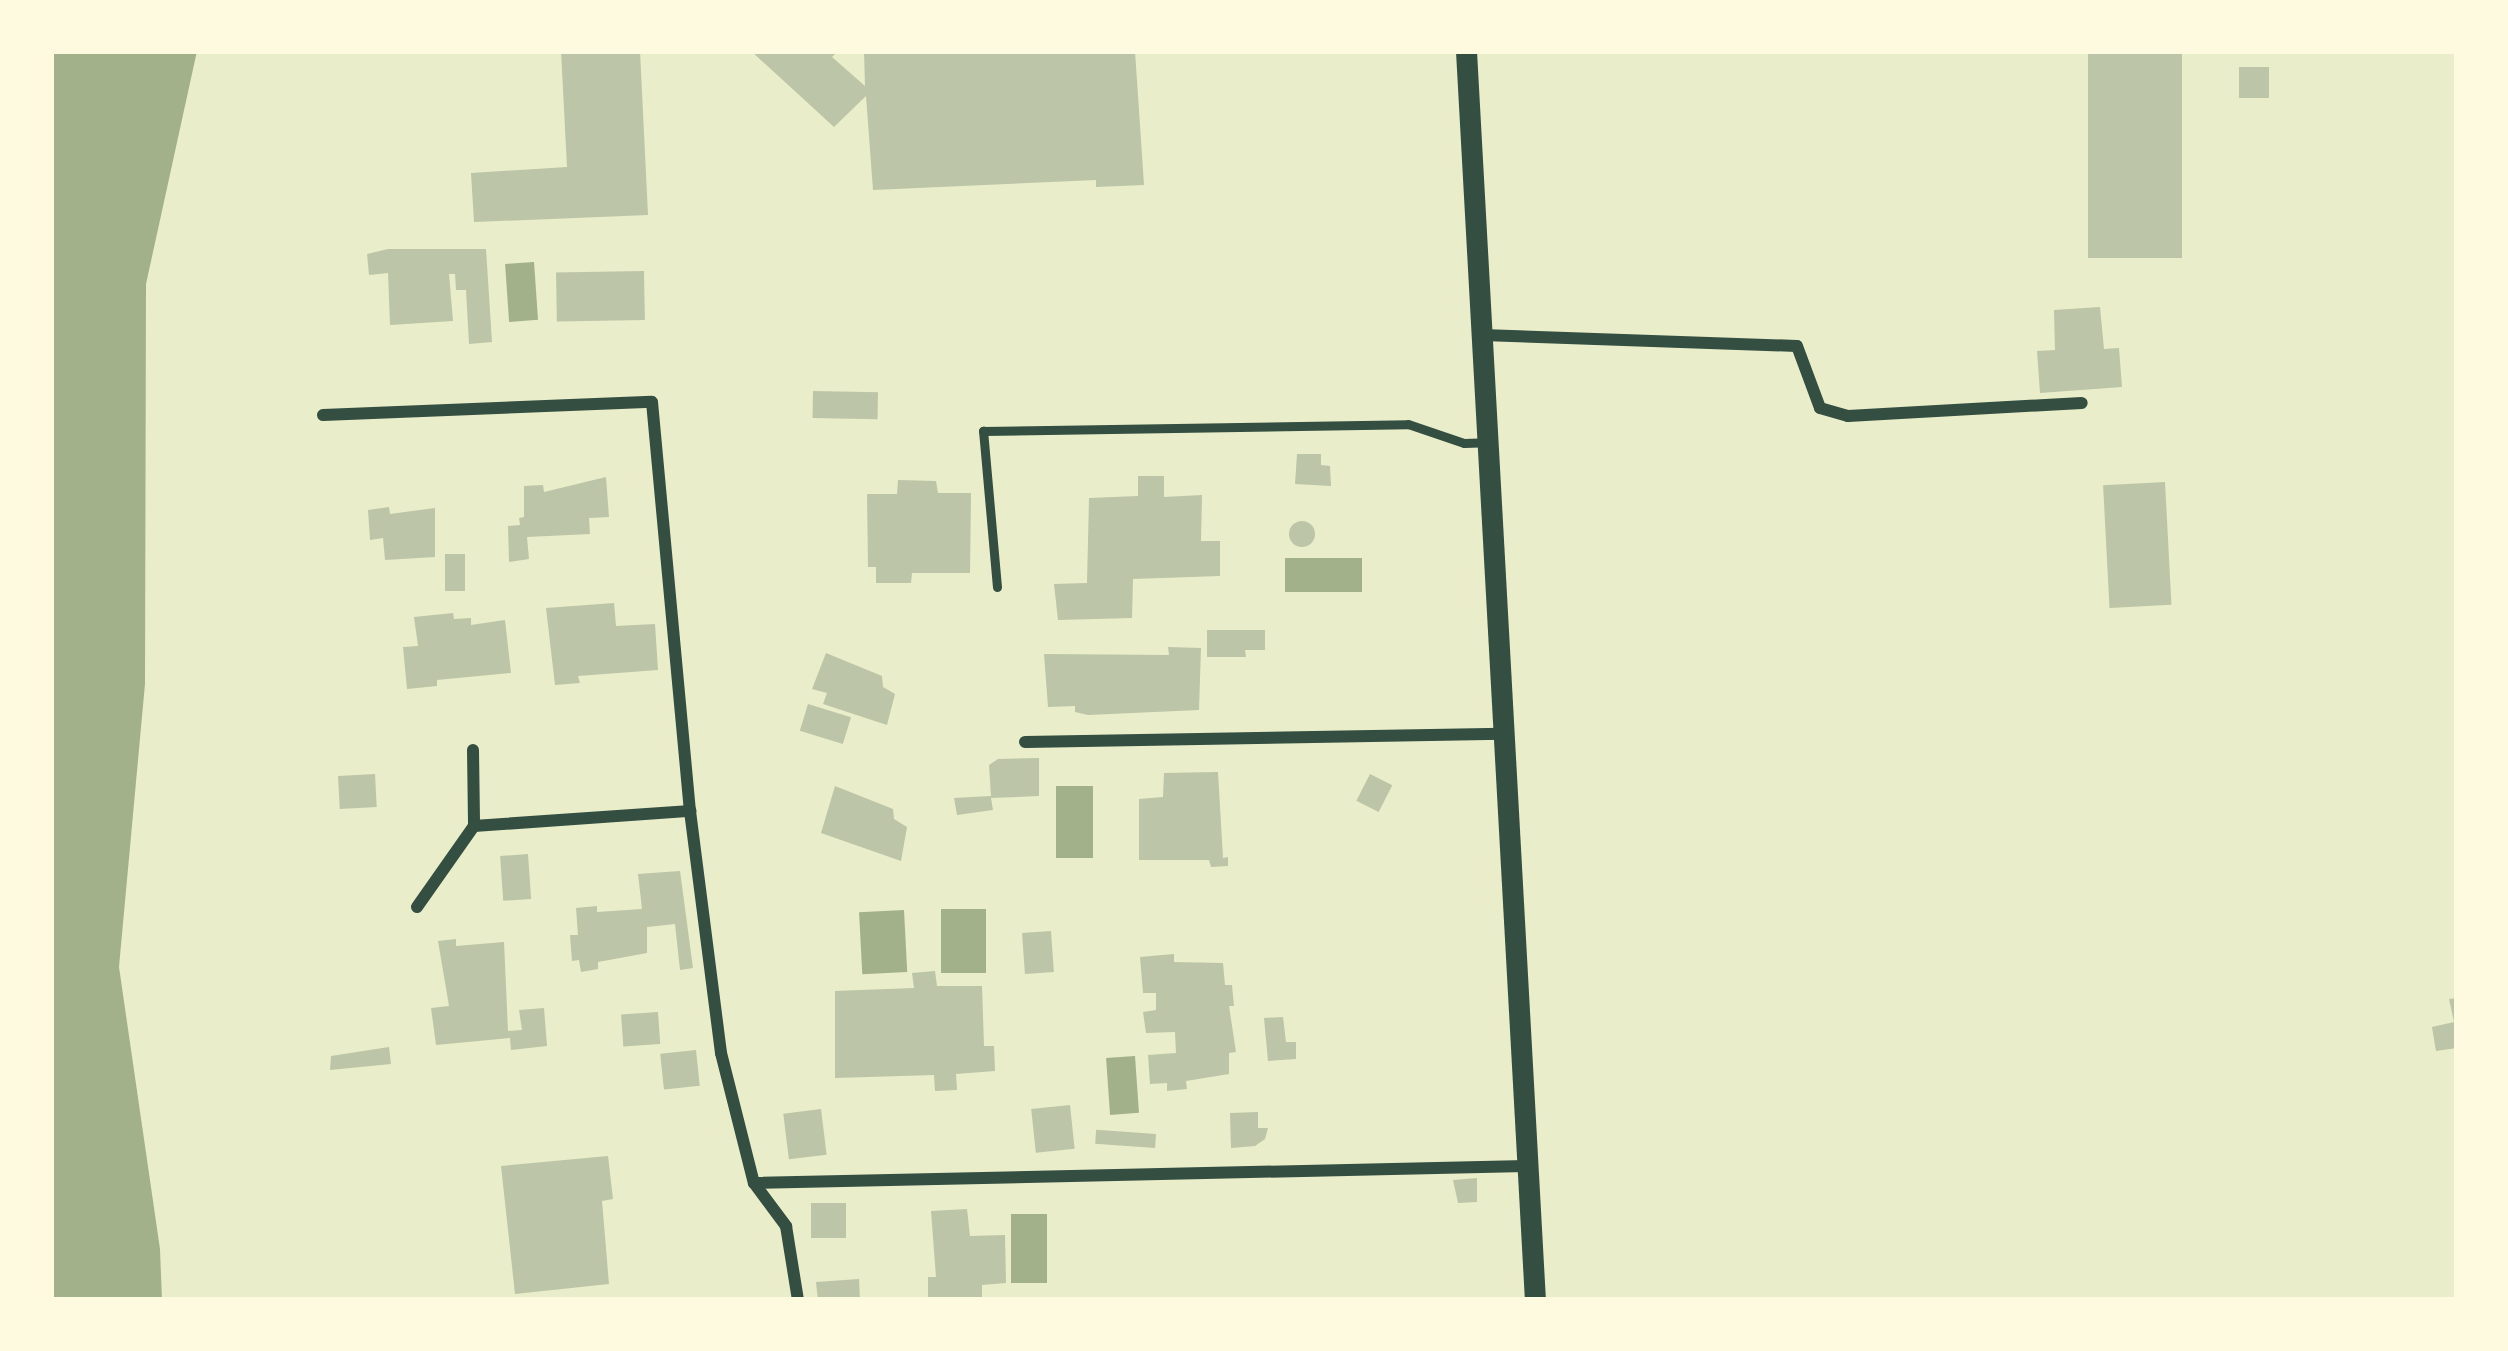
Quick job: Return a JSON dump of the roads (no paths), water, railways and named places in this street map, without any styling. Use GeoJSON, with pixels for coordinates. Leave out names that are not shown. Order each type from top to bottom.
{"type":"FeatureCollection","features":[{"type":"Feature","properties":{"kind":"street"},"geometry":{"type":"LineString","coordinates":[[1466,51],[1535,1300]]}},
{"type":"Feature","properties":{"kind":"street"},"geometry":{"type":"LineString","coordinates":[[1482,335],[1797,346],[1820,408],[1848,416],[2082,404]]}},
{"type":"Feature","properties":{"kind":"street"},"geometry":{"type":"LineString","coordinates":[[323,416],[652,403],[690,811],[721,1053],[754,1183],[786,1226],[798,1300]]}},
{"type":"Feature","properties":{"kind":"street"},"geometry":{"type":"LineString","coordinates":[[1025,742],[1502,734]]}},
{"type":"Feature","properties":{"kind":"street"},"geometry":{"type":"LineString","coordinates":[[417,907],[474,826],[473,750]]}},
{"type":"Feature","properties":{"kind":"street"},"geometry":{"type":"LineString","coordinates":[[474,826],[690,811]]}},
{"type":"Feature","properties":{"kind":"street"},"geometry":{"type":"LineString","coordinates":[[754,1183],[1526,1166]]}},
{"type":"Feature","properties":{"kind":"lane"},"geometry":{"type":"LineString","coordinates":[[997,586],[983,431],[1408,424],[1464,443],[1487,442]]}}]}
